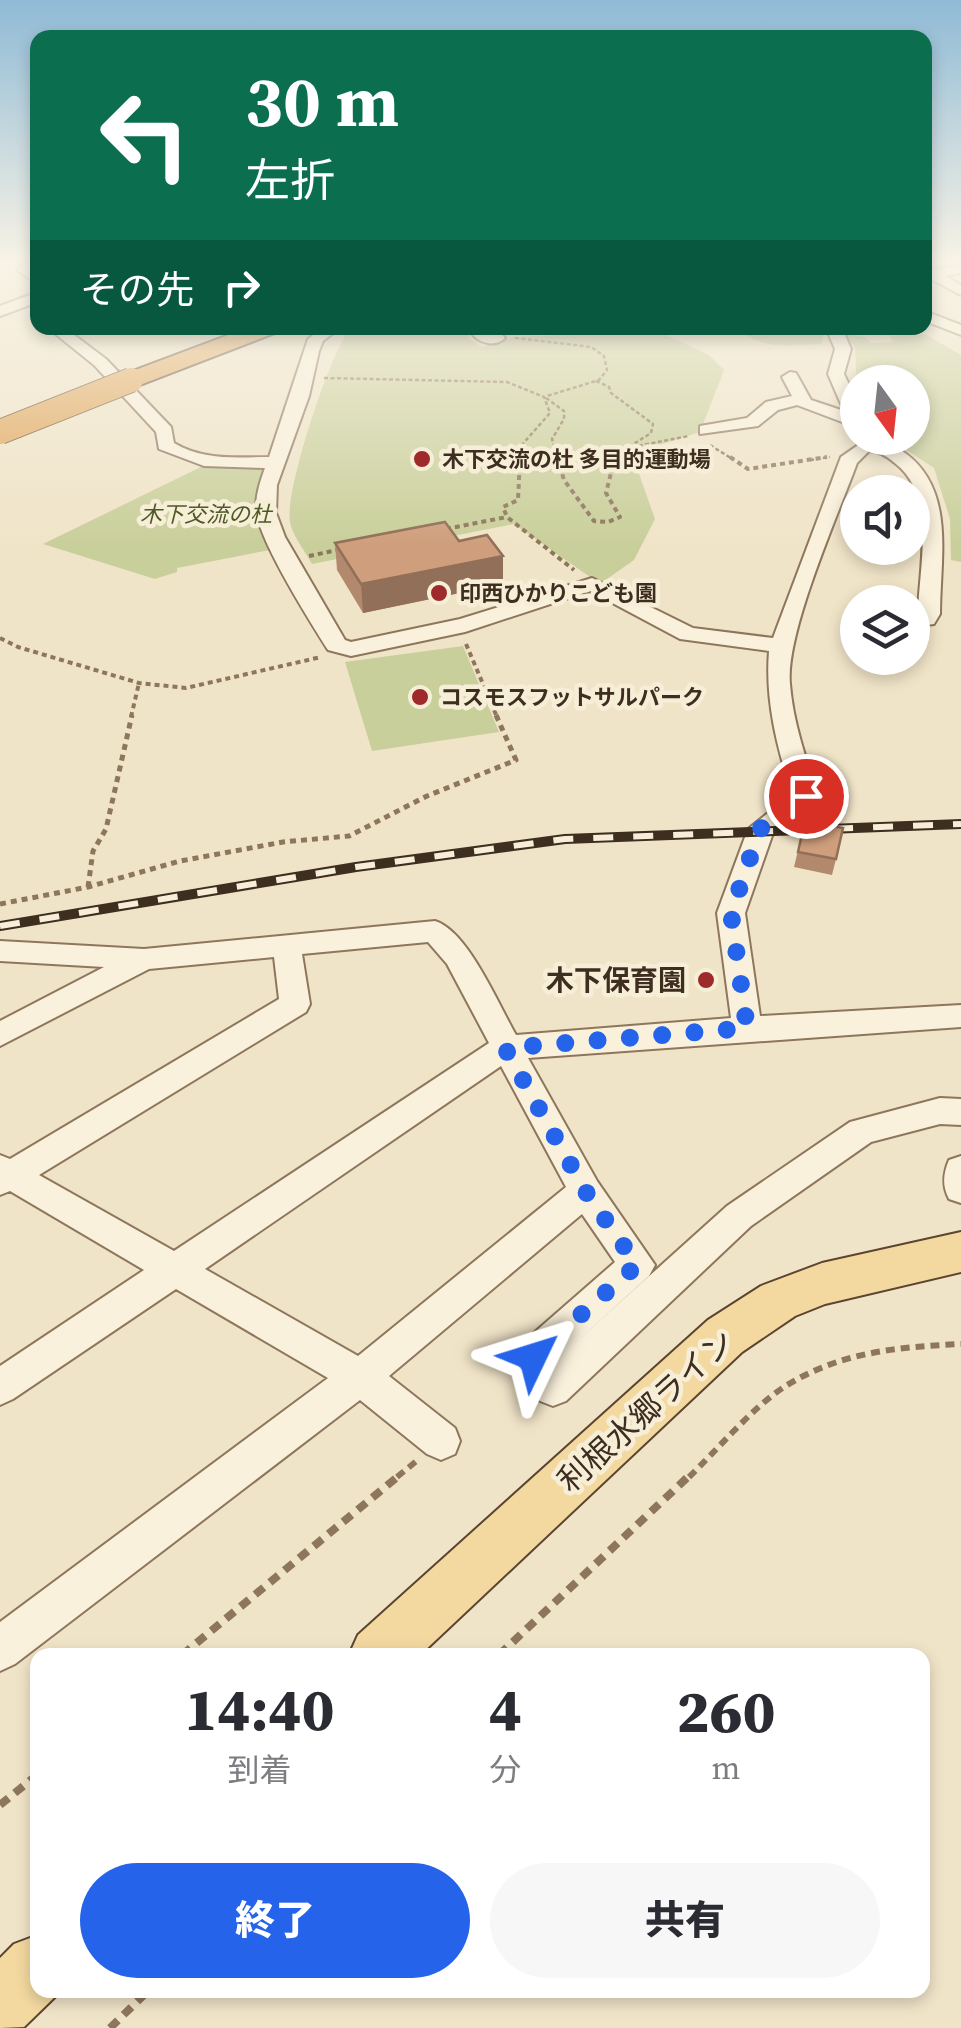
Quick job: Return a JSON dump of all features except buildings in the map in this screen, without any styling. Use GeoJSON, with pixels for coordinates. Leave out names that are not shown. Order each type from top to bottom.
{"type":"FeatureCollection","features":[{"type":"Feature","properties":{"kind":"highway"},"geometry":{"type":"LineString","coordinates":[[0,432],[198,355]]}},
{"type":"Feature","properties":{"kind":"main road","name":"利根水郷ライン"},"geometry":{"type":"LineString","coordinates":[[386,1648],[725,1336],[778,1301],[822,1284],[961,1252]]}},
{"type":"Feature","properties":{"kind":"main road"},"geometry":{"type":"LineString","coordinates":[[0,2003],[30,1975]]}},
{"type":"Feature","properties":{"kind":"street"},"geometry":{"type":"LineString","coordinates":[[90,355],[141,402],[165,431],[164,445],[178,455],[201,462],[276,462]]}},
{"type":"Feature","properties":{"kind":"street"},"geometry":{"type":"LineString","coordinates":[[312,355],[276,462],[265,500],[266,513],[286,560],[333,641],[344,648],[464,626],[592,584],[688,634],[781,646]]}},
{"type":"Feature","properties":{"kind":"street"},"geometry":{"type":"LineString","coordinates":[[840,383],[836,374],[841,355]]}},
{"type":"Feature","properties":{"kind":"street"},"geometry":{"type":"LineString","coordinates":[[790,377],[802,400]]}},
{"type":"Feature","properties":{"kind":"street"},"geometry":{"type":"LineString","coordinates":[[703,436],[752,422],[772,406],[802,400],[840,415]]}},
{"type":"Feature","properties":{"kind":"street"},"geometry":{"type":"LineString","coordinates":[[898,455],[926,486],[930,502],[923,585]]}},
{"type":"Feature","properties":{"kind":"street"},"geometry":{"type":"LineString","coordinates":[[747,1028],[731,913],[760,829],[806,796],[790,749],[781,698],[781,646],[853,456]]}},
{"type":"Feature","properties":{"kind":"street"},"geometry":{"type":"LineString","coordinates":[[0,951],[144,959],[435,931],[458,958],[586,1192],[637,1265],[533,1357],[553,1388],[739,1216],[862,1131],[940,1110],[961,1112]]}},
{"type":"Feature","properties":{"kind":"street"},"geometry":{"type":"LineString","coordinates":[[3,1175],[295,1004],[287,946]]}},
{"type":"Feature","properties":{"kind":"street"},"geometry":{"type":"LineString","coordinates":[[0,1036],[144,959]]}},
{"type":"Feature","properties":{"kind":"street"},"geometry":{"type":"LineString","coordinates":[[0,1387],[505,1048],[747,1028],[961,1016]]}},
{"type":"Feature","properties":{"kind":"street"},"geometry":{"type":"LineString","coordinates":[[961,1170],[961,1189]]}},
{"type":"Feature","properties":{"kind":"street"},"geometry":{"type":"LineString","coordinates":[[3,1175],[175,1268],[360,1377],[440,1441]]}},
{"type":"Feature","properties":{"kind":"street"},"geometry":{"type":"LineString","coordinates":[[0,1650],[360,1377],[586,1192]]}},
{"type":"Feature","properties":{"kind":"path"},"geometry":{"type":"LineString","coordinates":[[545,397],[596,381],[607,370],[602,355]]}},
{"type":"Feature","properties":{"kind":"path"},"geometry":{"type":"LineString","coordinates":[[306,378],[507,382],[545,397],[564,411],[564,419],[552,439],[564,480],[594,521],[620,518],[606,493],[613,454],[633,446],[703,436],[748,470],[793,460],[853,456]]}},
{"type":"Feature","properties":{"kind":"path"},"geometry":{"type":"LineString","coordinates":[[596,381],[609,387],[611,393],[653,424],[651,432],[633,446]]}},
{"type":"Feature","properties":{"kind":"path"},"geometry":{"type":"LineString","coordinates":[[545,397],[550,413],[520,447],[518,500],[503,507],[507,517],[592,584]]}},
{"type":"Feature","properties":{"kind":"path"},"geometry":{"type":"LineString","coordinates":[[434,531],[507,517]]}},
{"type":"Feature","properties":{"kind":"path"},"geometry":{"type":"LineString","coordinates":[[286,560],[342,549]]}},
{"type":"Feature","properties":{"kind":"path"},"geometry":{"type":"LineString","coordinates":[[0,904],[88,887],[180,861],[284,842],[349,836],[427,796],[516,760],[462,635]]}},
{"type":"Feature","properties":{"kind":"path"},"geometry":{"type":"LineString","coordinates":[[0,638],[18,647],[139,683],[186,688],[344,648]]}},
{"type":"Feature","properties":{"kind":"path"},"geometry":{"type":"LineString","coordinates":[[88,887],[92,851],[106,828],[139,683]]}},
{"type":"Feature","properties":{"kind":"path"},"geometry":{"type":"LineString","coordinates":[[506,1648],[783,1388],[846,1357],[894,1347],[961,1344]]}},
{"type":"Feature","properties":{"kind":"path"},"geometry":{"type":"LineString","coordinates":[[190,1648],[440,1441]]}},
{"type":"Feature","properties":{"kind":"path"},"geometry":{"type":"LineString","coordinates":[[0,1805],[30,1781]]}},
{"type":"Feature","properties":{"kind":"path"},"geometry":{"type":"LineString","coordinates":[[110,2028],[142,1998]]}},
{"type":"Feature","properties":{"kind":"green space","name":"木下交流の杜"},"geometry":{"type":"Polygon","coordinates":[[[336,355],[708,355],[724,370],[700,432],[632,454],[655,519],[634,560],[600,584],[514,524],[312,564],[291,527],[290,506],[301,453],[336,355]]]}},
{"type":"Feature","properties":{"kind":"green space"},"geometry":{"type":"Polygon","coordinates":[[[855,355],[961,355],[961,562],[951,560],[950,519],[934,468],[914,455],[930,455],[930,365],[856,365],[855,355]]]}},
{"type":"Feature","properties":{"kind":"green space","name":"木下交流の杜"},"geometry":{"type":"Polygon","coordinates":[[[209,463],[267,467],[256,502],[270,550],[177,568],[177,572],[155,579],[43,544],[209,463]]]}},
{"type":"Feature","properties":{"kind":"green space","name":"コスモスフットサルパーク"},"geometry":{"type":"Polygon","coordinates":[[[463,646],[499,732],[372,751],[345,662],[463,646]]]}},
{"type":"Feature","properties":{"kind":"railway"},"geometry":{"type":"LineString","coordinates":[[0,926],[356,867],[565,839],[961,824]]}},
{"type":"Feature","properties":{"kind":"place","name":"木下交流の杜 多目的運動場"},"geometry":{"type":"Point","coordinates":[422,459]}},
{"type":"Feature","properties":{"kind":"place","name":"印西ひかりこども園"},"geometry":{"type":"Point","coordinates":[439,593]}},
{"type":"Feature","properties":{"kind":"place","name":"コスモスフットサルパーク"},"geometry":{"type":"Point","coordinates":[420,697]}},
{"type":"Feature","properties":{"kind":"place","name":"木下保育園"},"geometry":{"type":"Point","coordinates":[706,980]}},
{"type":"Feature","properties":{"kind":"route"},"geometry":{"type":"LineString","coordinates":[[533,1357],[637,1265],[586,1192],[505,1048],[747,1028],[731,913],[760,829],[806,796]]}}]}
